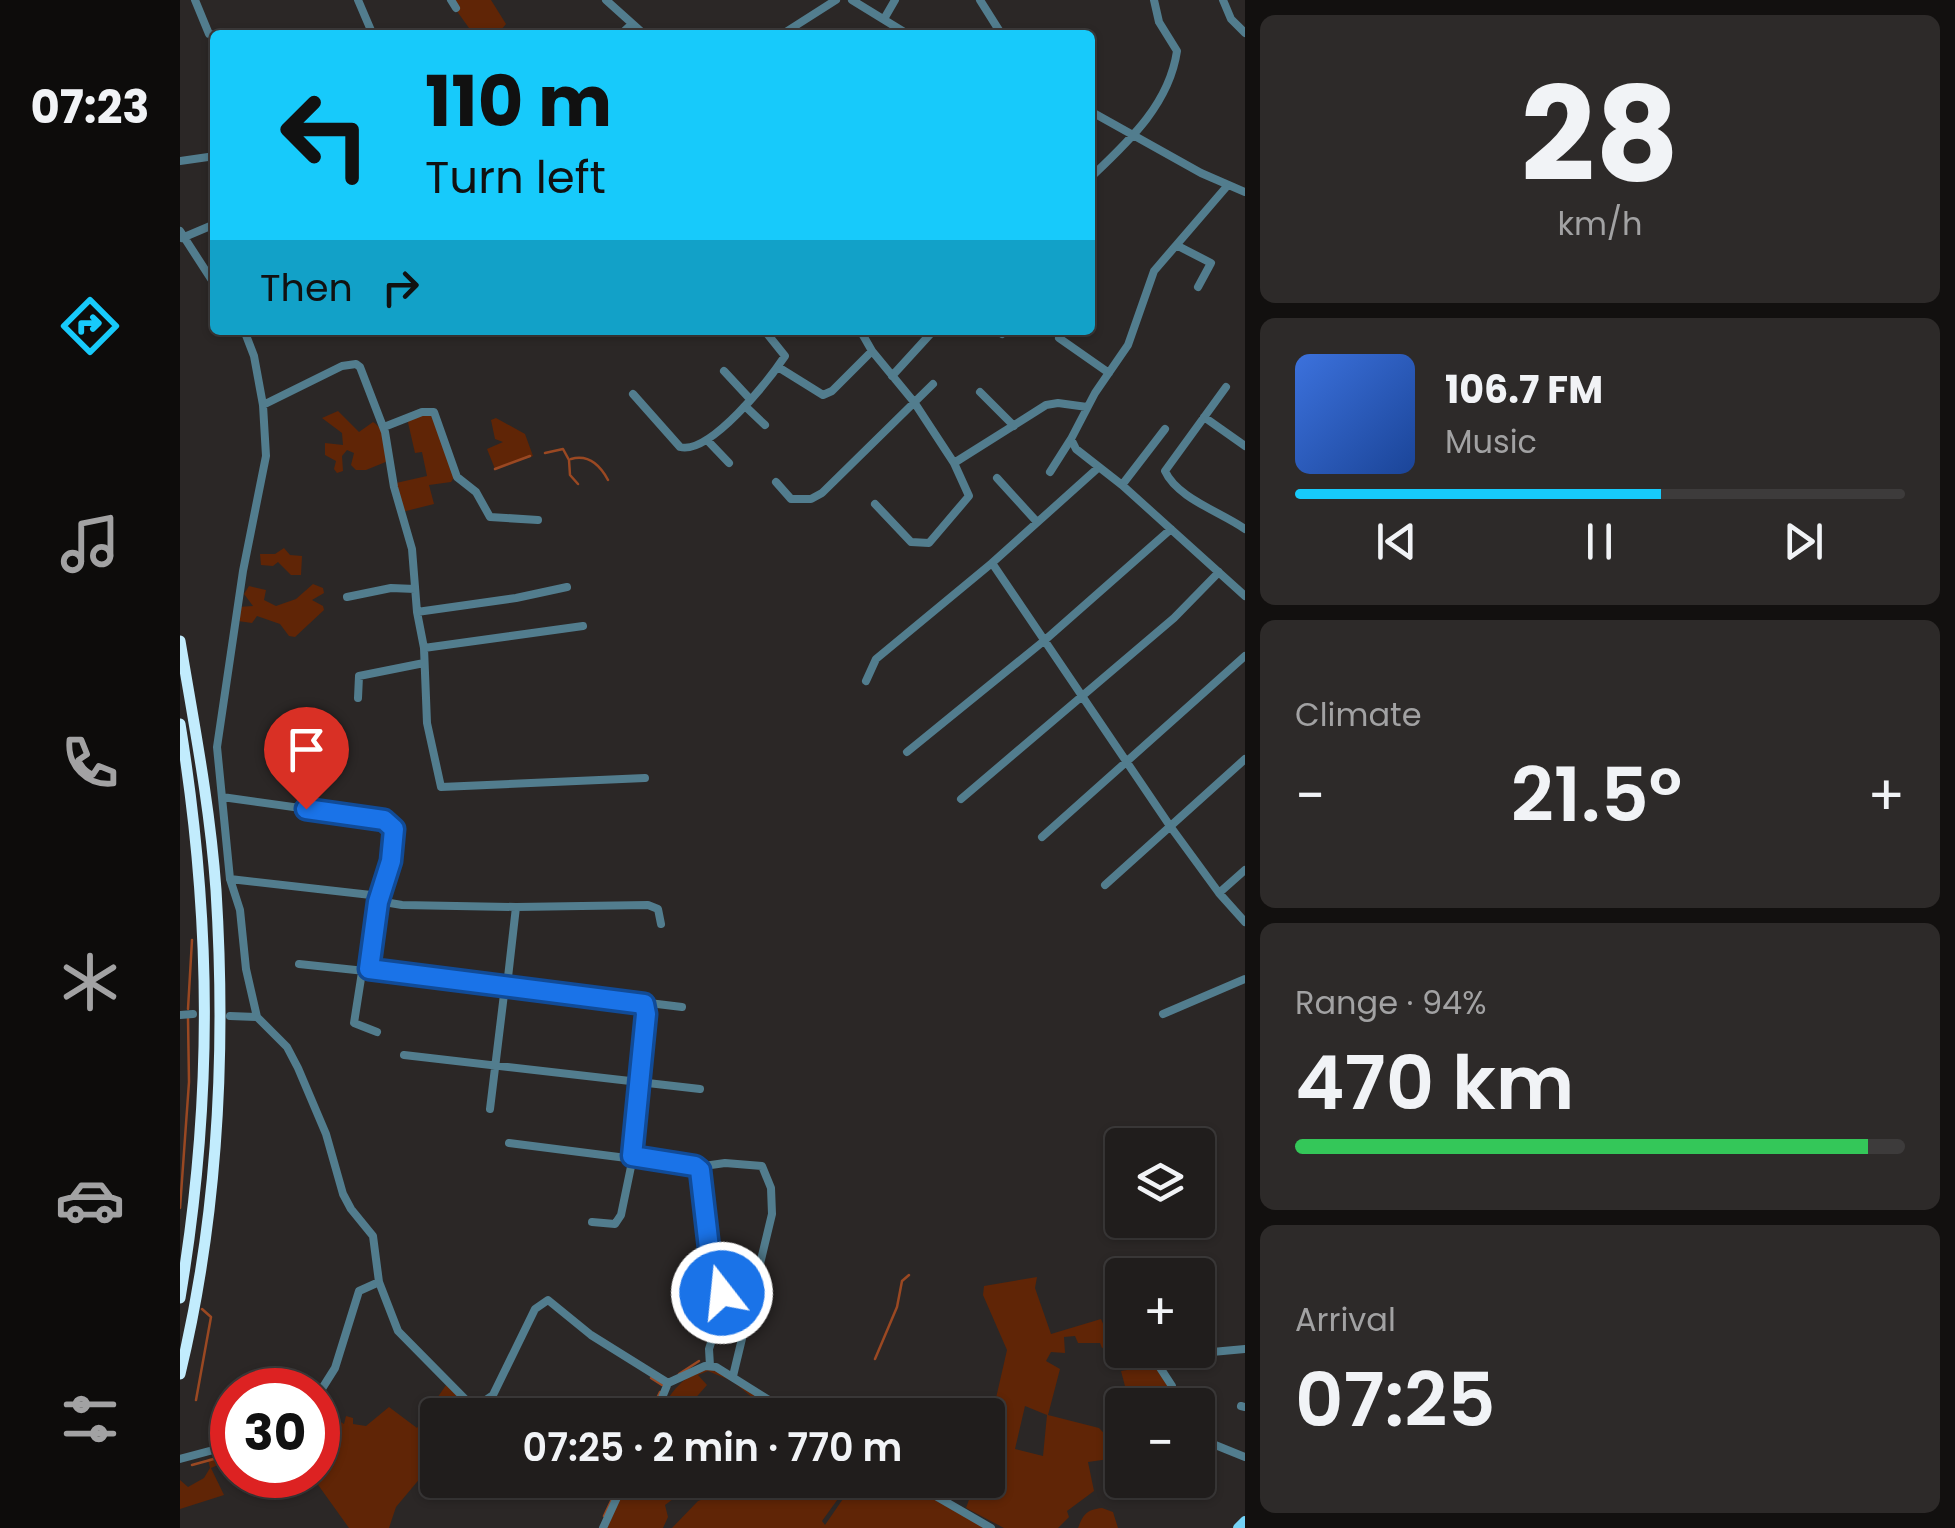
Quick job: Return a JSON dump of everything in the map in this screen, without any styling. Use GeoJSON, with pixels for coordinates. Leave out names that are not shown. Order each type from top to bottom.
{"type":"FeatureCollection","features":[{"type":"Feature","properties":{"kind":"highway"},"geometry":{"type":"LineString","coordinates":[[180,641],[202,768],[216,889],[220,1016],[212,1176],[192,1322],[180,1374]]}},
{"type":"Feature","properties":{"kind":"highway"},"geometry":{"type":"LineString","coordinates":[[180,724],[201,876],[206,1016],[200,1158],[180,1298]]}},
{"type":"Feature","properties":{"kind":"main road"},"geometry":{"type":"LineString","coordinates":[[1238,1528],[1245,1522]]}},
{"type":"Feature","properties":{"kind":"street"},"geometry":{"type":"LineString","coordinates":[[195,0],[210,35]]}},
{"type":"Feature","properties":{"kind":"street"},"geometry":{"type":"LineString","coordinates":[[358,0],[370,30]]}},
{"type":"Feature","properties":{"kind":"street"},"geometry":{"type":"LineString","coordinates":[[606,0],[639,30]]}},
{"type":"Feature","properties":{"kind":"street"},"geometry":{"type":"LineString","coordinates":[[789,30],[836,0]]}},
{"type":"Feature","properties":{"kind":"street"},"geometry":{"type":"LineString","coordinates":[[852,0],[901,30]]}},
{"type":"Feature","properties":{"kind":"street"},"geometry":{"type":"LineString","coordinates":[[884,19],[895,0]]}},
{"type":"Feature","properties":{"kind":"street"},"geometry":{"type":"LineString","coordinates":[[980,0],[999,30]]}},
{"type":"Feature","properties":{"kind":"street"},"geometry":{"type":"LineString","coordinates":[[1095,173],[1134,137],[1171,76],[1177,54],[1159,22],[1154,0]]}},
{"type":"Feature","properties":{"kind":"street"},"geometry":{"type":"LineString","coordinates":[[1223,0],[1231,19],[1244,28]]}},
{"type":"Feature","properties":{"kind":"street"},"geometry":{"type":"LineString","coordinates":[[625,30],[632,24]]}},
{"type":"Feature","properties":{"kind":"street"},"geometry":{"type":"LineString","coordinates":[[1095,113],[1134,137],[1245,192]]}},
{"type":"Feature","properties":{"kind":"street"},"geometry":{"type":"LineString","coordinates":[[180,161],[210,157]]}},
{"type":"Feature","properties":{"kind":"street"},"geometry":{"type":"LineString","coordinates":[[1050,472],[1136,328],[1151,276],[1228,186]]}},
{"type":"Feature","properties":{"kind":"street"},"geometry":{"type":"LineString","coordinates":[[210,225],[181,234],[210,278]]}},
{"type":"Feature","properties":{"kind":"street"},"geometry":{"type":"LineString","coordinates":[[1178,246],[1210,263],[1198,287]]}},
{"type":"Feature","properties":{"kind":"street"},"geometry":{"type":"LineString","coordinates":[[246,335],[254,356],[266,433],[264,478],[243,571],[217,747],[230,879],[240,910],[246,969],[257,1017],[287,1047],[298,1068],[326,1134],[340,1188],[373,1236],[380,1282],[398,1331],[470,1404],[480,1404],[493,1395],[535,1309],[548,1300],[591,1335],[668,1383]]}},
{"type":"Feature","properties":{"kind":"street"},"geometry":{"type":"LineString","coordinates":[[634,394],[680,447],[692,449],[708,442],[747,402],[785,354],[768,335]]}},
{"type":"Feature","properties":{"kind":"street"},"geometry":{"type":"LineString","coordinates":[[863,335],[914,402],[954,463],[969,496],[929,543],[911,542],[875,504]]}},
{"type":"Feature","properties":{"kind":"street"},"geometry":{"type":"LineString","coordinates":[[892,376],[929,335]]}},
{"type":"Feature","properties":{"kind":"street"},"geometry":{"type":"LineString","coordinates":[[1060,338],[1109,374]]}},
{"type":"Feature","properties":{"kind":"street"},"geometry":{"type":"LineString","coordinates":[[778,366],[823,395],[872,352]]}},
{"type":"Feature","properties":{"kind":"street"},"geometry":{"type":"LineString","coordinates":[[262,405],[342,366],[356,364],[371,390],[384,427],[394,487],[412,549],[424,648],[426,717],[441,787],[645,778]]}},
{"type":"Feature","properties":{"kind":"street"},"geometry":{"type":"LineString","coordinates":[[724,372],[765,425]]}},
{"type":"Feature","properties":{"kind":"street"},"geometry":{"type":"LineString","coordinates":[[776,482],[792,499],[822,493],[934,384]]}},
{"type":"Feature","properties":{"kind":"street"},"geometry":{"type":"LineString","coordinates":[[1226,387],[1165,472],[1184,492],[1245,528]]}},
{"type":"Feature","properties":{"kind":"street"},"geometry":{"type":"LineString","coordinates":[[980,392],[1014,426]]}},
{"type":"Feature","properties":{"kind":"street"},"geometry":{"type":"LineString","coordinates":[[954,463],[1046,405],[1087,407]]}},
{"type":"Feature","properties":{"kind":"street"},"geometry":{"type":"LineString","coordinates":[[384,427],[422,412],[434,412],[456,474],[476,492],[490,517],[538,520]]}},
{"type":"Feature","properties":{"kind":"street"},"geometry":{"type":"LineString","coordinates":[[1204,417],[1245,446]]}},
{"type":"Feature","properties":{"kind":"street"},"geometry":{"type":"LineString","coordinates":[[1122,485],[1165,429]]}},
{"type":"Feature","properties":{"kind":"street"},"geometry":{"type":"LineString","coordinates":[[1070,439],[1245,596]]}},
{"type":"Feature","properties":{"kind":"street"},"geometry":{"type":"LineString","coordinates":[[708,442],[729,463]]}},
{"type":"Feature","properties":{"kind":"street"},"geometry":{"type":"LineString","coordinates":[[866,681],[876,659],[1099,467]]}},
{"type":"Feature","properties":{"kind":"street"},"geometry":{"type":"LineString","coordinates":[[996,478],[1037,522]]}},
{"type":"Feature","properties":{"kind":"street"},"geometry":{"type":"LineString","coordinates":[[907,752],[1171,529]]}},
{"type":"Feature","properties":{"kind":"street"},"geometry":{"type":"LineString","coordinates":[[992,562],[1170,826],[1219,894],[1245,922]]}},
{"type":"Feature","properties":{"kind":"street"},"geometry":{"type":"LineString","coordinates":[[961,798],[1174,618],[1219,572]]}},
{"type":"Feature","properties":{"kind":"street"},"geometry":{"type":"LineString","coordinates":[[417,612],[567,587]]}},
{"type":"Feature","properties":{"kind":"street"},"geometry":{"type":"LineString","coordinates":[[348,597],[391,588],[415,589]]}},
{"type":"Feature","properties":{"kind":"street"},"geometry":{"type":"LineString","coordinates":[[424,648],[583,626]]}},
{"type":"Feature","properties":{"kind":"street"},"geometry":{"type":"LineString","coordinates":[[1042,837],[1245,656]]}},
{"type":"Feature","properties":{"kind":"street"},"geometry":{"type":"LineString","coordinates":[[358,698],[359,676],[424,663]]}},
{"type":"Feature","properties":{"kind":"street"},"geometry":{"type":"LineString","coordinates":[[1105,884],[1245,759]]}},
{"type":"Feature","properties":{"kind":"street"},"geometry":{"type":"LineString","coordinates":[[222,797],[389,822],[396,834],[354,1023],[377,1032]]}},
{"type":"Feature","properties":{"kind":"street"},"geometry":{"type":"LineString","coordinates":[[1219,894],[1245,870]]}},
{"type":"Feature","properties":{"kind":"street"},"geometry":{"type":"LineString","coordinates":[[230,879],[379,897],[389,905],[516,908],[648,904],[658,908],[661,924]]}},
{"type":"Feature","properties":{"kind":"street"},"geometry":{"type":"LineString","coordinates":[[490,1109],[516,908]]}},
{"type":"Feature","properties":{"kind":"street"},"geometry":{"type":"LineString","coordinates":[[299,964],[682,1007]]}},
{"type":"Feature","properties":{"kind":"street"},"geometry":{"type":"LineString","coordinates":[[1163,1014],[1245,980]]}},
{"type":"Feature","properties":{"kind":"street"},"geometry":{"type":"LineString","coordinates":[[592,1222],[618,1221],[632,1156],[644,1004]]}},
{"type":"Feature","properties":{"kind":"street"},"geometry":{"type":"LineString","coordinates":[[180,1014],[193,1014]]}},
{"type":"Feature","properties":{"kind":"street"},"geometry":{"type":"LineString","coordinates":[[230,1016],[257,1017]]}},
{"type":"Feature","properties":{"kind":"street"},"geometry":{"type":"LineString","coordinates":[[404,1056],[700,1088]]}},
{"type":"Feature","properties":{"kind":"street"},"geometry":{"type":"LineString","coordinates":[[509,1143],[697,1167],[725,1163],[762,1166],[771,1188],[772,1214],[733,1376]]}},
{"type":"Feature","properties":{"kind":"street"},"geometry":{"type":"LineString","coordinates":[[697,1167],[712,1274],[724,1302],[709,1348],[710,1366]]}},
{"type":"Feature","properties":{"kind":"street"},"geometry":{"type":"LineString","coordinates":[[335,1368],[360,1291],[380,1282]]}},
{"type":"Feature","properties":{"kind":"street"},"geometry":{"type":"LineString","coordinates":[[1215,1352],[1245,1349]]}},
{"type":"Feature","properties":{"kind":"street"},"geometry":{"type":"LineString","coordinates":[[662,1398],[668,1383],[710,1366],[767,1398]]}},
{"type":"Feature","properties":{"kind":"street"},"geometry":{"type":"LineString","coordinates":[[1215,1445],[1245,1457]]}},
{"type":"Feature","properties":{"kind":"street"},"geometry":{"type":"LineString","coordinates":[[180,1459],[210,1451]]}},
{"type":"Feature","properties":{"kind":"street"},"geometry":{"type":"LineString","coordinates":[[604,1528],[617,1498]]}},
{"type":"Feature","properties":{"kind":"street"},"geometry":{"type":"LineString","coordinates":[[939,1498],[991,1528]]}},
{"type":"Feature","properties":{"kind":"shaded area"},"geometry":{"type":"Polygon","coordinates":[[[449,0],[491,0],[506,24],[501,30],[470,30],[449,0]]]}},
{"type":"Feature","properties":{"kind":"shaded area"},"geometry":{"type":"Polygon","coordinates":[[[338,411],[359,432],[373,422],[377,425],[385,439],[388,461],[356,470],[351,465],[354,453],[347,450],[342,456],[343,471],[337,473],[336,461],[325,455],[325,443],[343,445],[342,433],[322,418],[338,411]]]}},
{"type":"Feature","properties":{"kind":"shaded area"},"geometry":{"type":"Polygon","coordinates":[[[433,413],[455,476],[451,482],[429,485],[434,504],[402,512],[396,483],[427,476],[422,452],[415,453],[407,418],[433,413]]]}},
{"type":"Feature","properties":{"kind":"shaded area"},"geometry":{"type":"Polygon","coordinates":[[[496,418],[525,434],[533,456],[495,469],[487,449],[503,442],[495,439],[491,420],[496,418]]]}},
{"type":"Feature","properties":{"kind":"shaded area"},"geometry":{"type":"Polygon","coordinates":[[[284,548],[290,555],[302,556],[301,575],[291,575],[278,562],[273,566],[261,565],[260,554],[275,554],[284,548]]]}},
{"type":"Feature","properties":{"kind":"shaded area"},"geometry":{"type":"Polygon","coordinates":[[[313,584],[323,588],[324,593],[312,600],[324,610],[295,637],[289,636],[280,624],[257,616],[252,623],[238,621],[238,607],[253,606],[244,594],[249,586],[266,590],[264,600],[276,606],[296,599],[313,584]]]}},
{"type":"Feature","properties":{"kind":"shaded area"},"geometry":{"type":"Polygon","coordinates":[[[1037,1277],[1035,1288],[1051,1334],[1101,1319],[1105,1328],[1105,1347],[1100,1343],[1078,1343],[1075,1336],[1064,1337],[1065,1353],[1051,1352],[1046,1361],[1060,1369],[1048,1415],[1099,1428],[1105,1434],[1105,1460],[1088,1462],[1094,1491],[1067,1511],[1069,1517],[1058,1528],[1004,1528],[966,1508],[970,1498],[1005,1498],[1005,1398],[996,1398],[1007,1350],[983,1295],[984,1286],[1037,1277]],[[1025,1406],[1015,1449],[1043,1456],[1047,1415],[1025,1406]]]}},
{"type":"Feature","properties":{"kind":"shaded area"},"geometry":{"type":"Polygon","coordinates":[[[1158,1368],[1169,1388],[1126,1388],[1121,1371],[1158,1368]]]}},
{"type":"Feature","properties":{"kind":"shaded area"},"geometry":{"type":"Polygon","coordinates":[[[709,1369],[719,1371],[760,1398],[753,1398],[732,1381],[708,1371],[698,1375],[707,1385],[696,1398],[669,1398],[678,1386],[700,1371],[709,1369]]]}},
{"type":"Feature","properties":{"kind":"shaded area"},"geometry":{"type":"Polygon","coordinates":[[[446,1385],[459,1398],[437,1398],[446,1385]]]}},
{"type":"Feature","properties":{"kind":"shaded area"},"geometry":{"type":"Polygon","coordinates":[[[389,1407],[417,1428],[420,1424],[420,1478],[396,1507],[389,1528],[349,1528],[327,1498],[340,1498],[340,1421],[344,1424],[346,1416],[353,1418],[353,1424],[366,1426],[389,1407]]]}},
{"type":"Feature","properties":{"kind":"shaded area"},"geometry":{"type":"Polygon","coordinates":[[[210,1468],[210,1498],[215,1498],[180,1509],[180,1480],[188,1487],[204,1478],[210,1468]]]}},
{"type":"Feature","properties":{"kind":"shaded area"},"geometry":{"type":"Polygon","coordinates":[[[620,1498],[674,1498],[665,1505],[668,1517],[663,1528],[607,1528],[620,1498]]]}},
{"type":"Feature","properties":{"kind":"shaded area"},"geometry":{"type":"Polygon","coordinates":[[[839,1498],[822,1521],[825,1525],[844,1498],[932,1498],[985,1528],[672,1528],[698,1501],[839,1498]]]}},
{"type":"Feature","properties":{"kind":"shaded area"},"geometry":{"type":"Polygon","coordinates":[[[1102,1508],[1113,1512],[1118,1528],[1078,1528],[1087,1513],[1102,1508]]]}},
{"type":"Feature","properties":{"kind":"waterway"},"geometry":{"type":"LineString","coordinates":[[545,453],[563,449],[570,475],[578,484]]}},
{"type":"Feature","properties":{"kind":"waterway"},"geometry":{"type":"LineString","coordinates":[[495,469],[530,456]]}},
{"type":"Feature","properties":{"kind":"waterway"},"geometry":{"type":"LineString","coordinates":[[571,459],[593,462],[608,480]]}},
{"type":"Feature","properties":{"kind":"waterway"},"geometry":{"type":"LineString","coordinates":[[188,1009],[192,940]]}},
{"type":"Feature","properties":{"kind":"waterway"},"geometry":{"type":"LineString","coordinates":[[180,1208],[189,1082],[188,1018]]}},
{"type":"Feature","properties":{"kind":"waterway"},"geometry":{"type":"LineString","coordinates":[[875,1359],[897,1307],[902,1281],[909,1275]]}},
{"type":"Feature","properties":{"kind":"waterway"},"geometry":{"type":"LineString","coordinates":[[196,1400],[211,1317],[202,1309]]}},
{"type":"Feature","properties":{"kind":"waterway"},"geometry":{"type":"LineString","coordinates":[[679,1374],[699,1361]]}},
{"type":"Feature","properties":{"kind":"waterway"},"geometry":{"type":"LineString","coordinates":[[651,1378],[662,1385]]}},
{"type":"Feature","properties":{"kind":"waterway"},"geometry":{"type":"LineString","coordinates":[[657,1398],[660,1392]]}},
{"type":"Feature","properties":{"kind":"waterway"},"geometry":{"type":"LineString","coordinates":[[192,1465],[210,1460]]}},
{"type":"Feature","properties":{"kind":"waterway"},"geometry":{"type":"LineString","coordinates":[[604,1516],[612,1498]]}},
{"type":"Feature","properties":{"kind":"route"},"geometry":{"type":"LineString","coordinates":[[306,809],[384,820],[396,834],[378,902],[369,969],[644,1004],[632,1156],[700,1170],[712,1274],[722,1293]]}}]}
